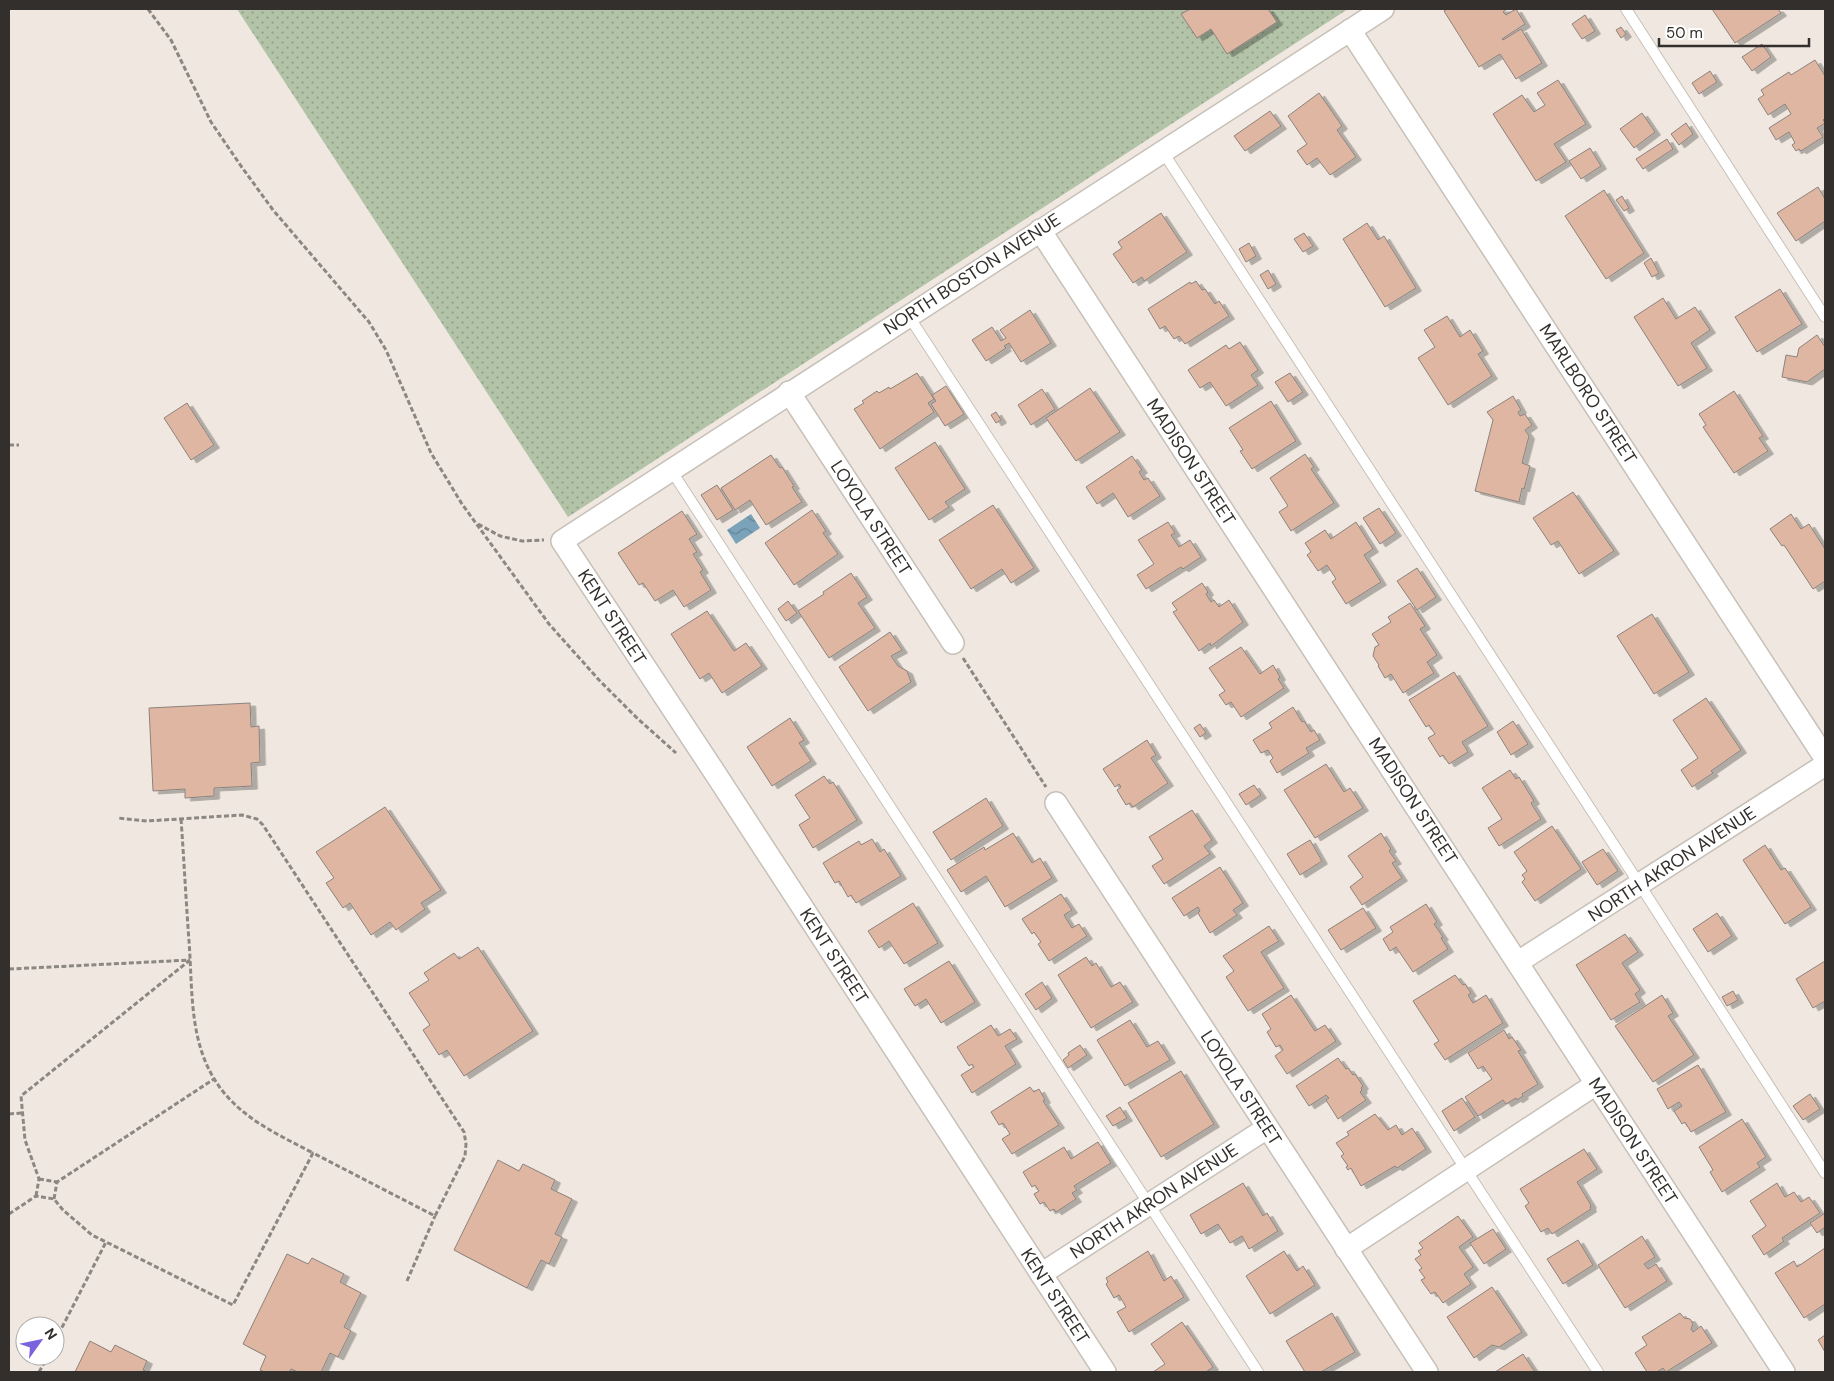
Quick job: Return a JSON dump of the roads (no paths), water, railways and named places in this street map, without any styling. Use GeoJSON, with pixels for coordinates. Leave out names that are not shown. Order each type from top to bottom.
{"type":"FeatureCollection","features":[{"type":"Feature","properties":{"kind":"street","name":"NORTH BOSTON AVENUE"},"geometry":{"type":"LineString","coordinates":[[562,541],[789,392],[1383,9]]}},
{"type":"Feature","properties":{"kind":"street","name":"MARLBORO STREET"},"geometry":{"type":"LineString","coordinates":[[1350,30],[1825,758]]}},
{"type":"Feature","properties":{"kind":"street","name":"MADISON STREET"},"geometry":{"type":"LineString","coordinates":[[1040,230],[1784,1372]]}},
{"type":"Feature","properties":{"kind":"street","name":"LOYOLA STREET"},"geometry":{"type":"LineString","coordinates":[[789,392],[953,643]]}},
{"type":"Feature","properties":{"kind":"street","name":"KENT STREET"},"geometry":{"type":"LineString","coordinates":[[562,541],[718,776],[1105,1372]]}},
{"type":"Feature","properties":{"kind":"street","name":"NORTH AKRON AVENUE"},"geometry":{"type":"LineString","coordinates":[[1518,962],[1825,765]]}},
{"type":"Feature","properties":{"kind":"street","name":"LOYOLA STREET"},"geometry":{"type":"LineString","coordinates":[[1056,803],[1427,1372]]}},
{"type":"Feature","properties":{"kind":"street"},"geometry":{"type":"LineString","coordinates":[[1346,1249],[1596,1084]]}},
{"type":"Feature","properties":{"kind":"street","name":"NORTH AKRON AVENUE"},"geometry":{"type":"LineString","coordinates":[[1041,1274],[1267,1128]]}},
{"type":"Feature","properties":{"kind":"lane"},"geometry":{"type":"LineString","coordinates":[[1626,9],[1825,317]]}},
{"type":"Feature","properties":{"kind":"lane"},"geometry":{"type":"LineString","coordinates":[[1163,152],[1825,1173]]}},
{"type":"Feature","properties":{"kind":"lane"},"geometry":{"type":"LineString","coordinates":[[908,316],[1598,1372]]}},
{"type":"Feature","properties":{"kind":"lane"},"geometry":{"type":"LineString","coordinates":[[671,470],[1258,1372]]}},
{"type":"Feature","properties":{"kind":"water"},"geometry":{"type":"Polygon","coordinates":[[[751,514],[760,528],[736,544],[727,530],[751,514]]]}}]}
